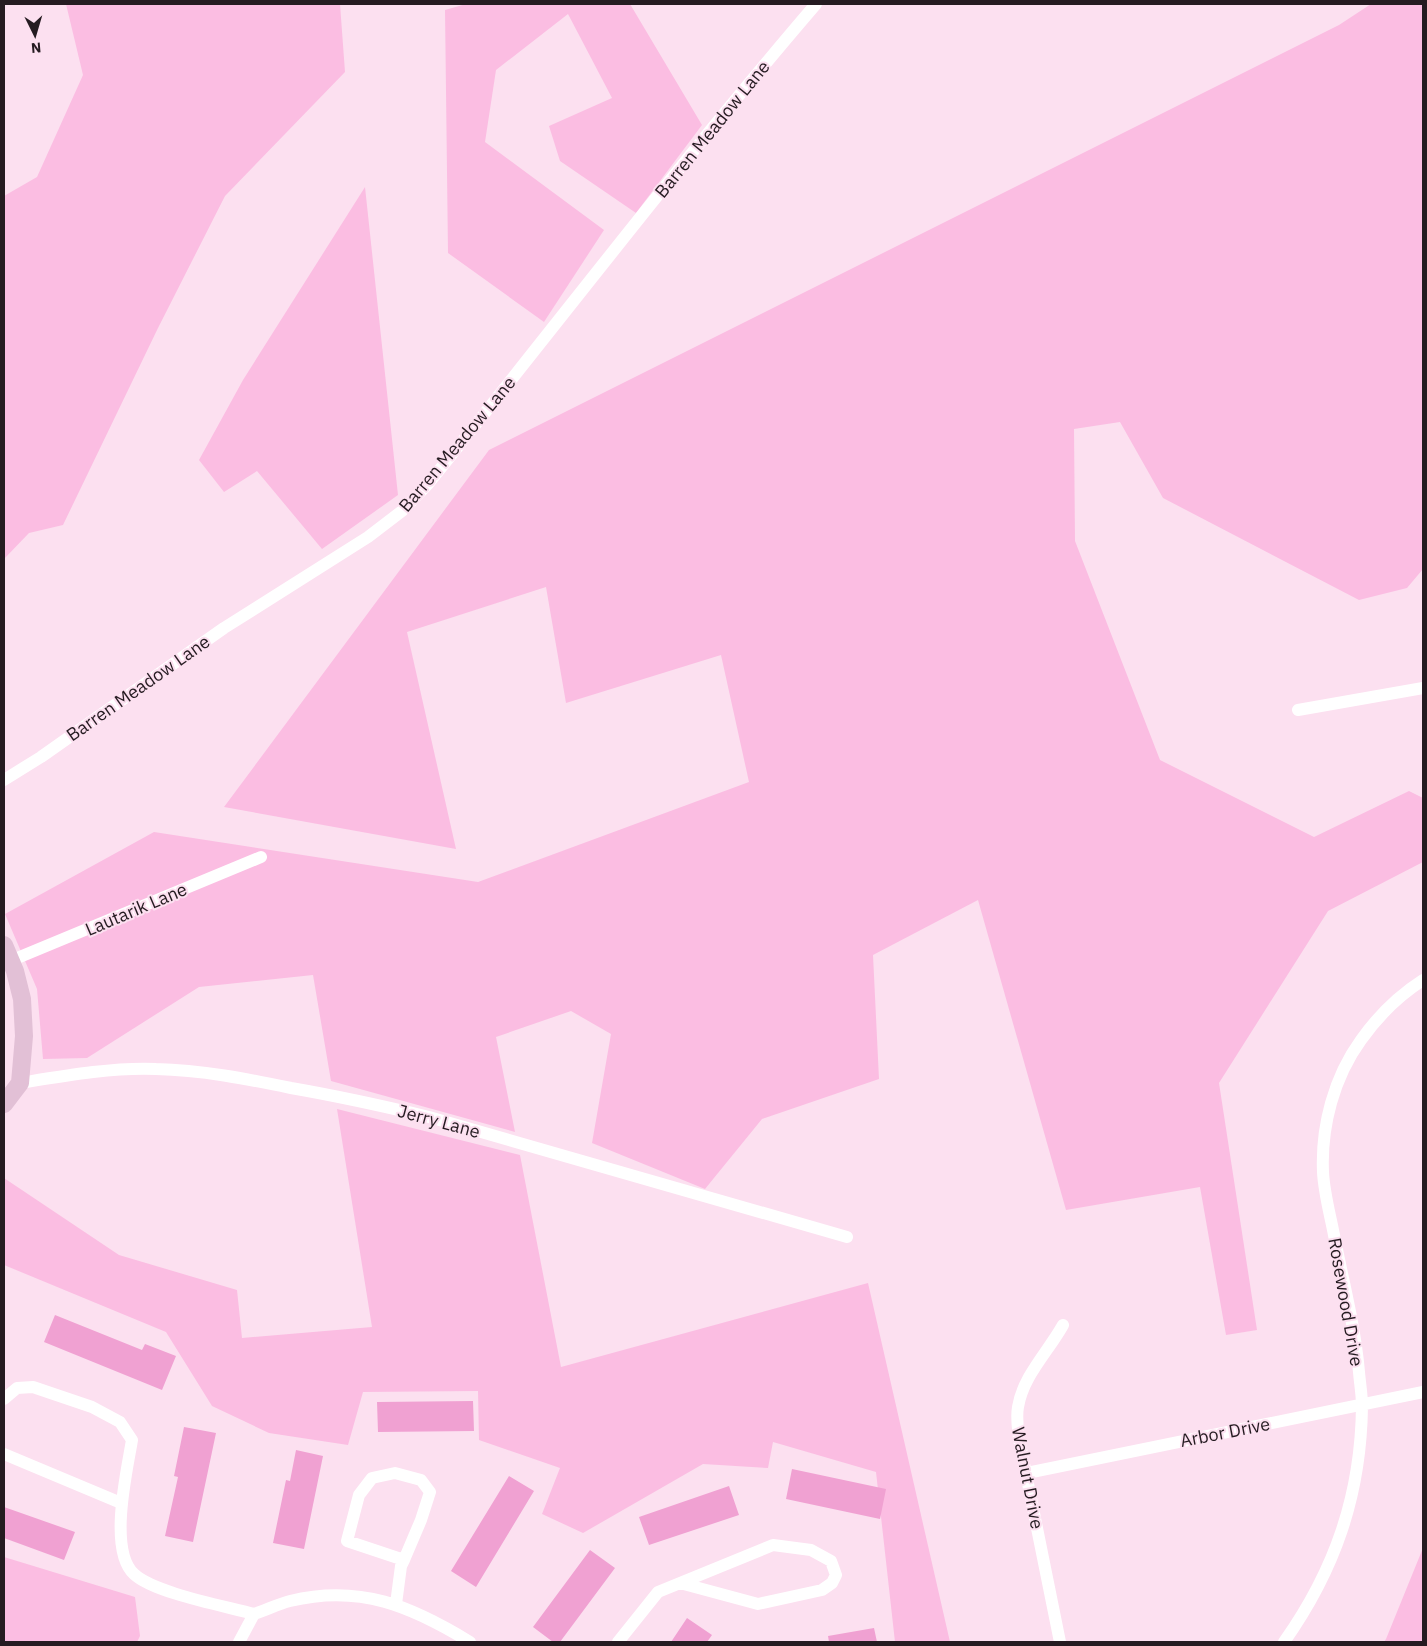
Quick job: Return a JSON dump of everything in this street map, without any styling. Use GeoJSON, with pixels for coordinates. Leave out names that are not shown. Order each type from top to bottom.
{"type":"FeatureCollection","features":[{"type":"Feature","properties":{"kind":"street","name":"Barren Meadow Lane"},"geometry":{"type":"LineString","coordinates":[[4,780],[224,628],[368,537],[413,500],[562,318],[740,92],[816,4]]}},
{"type":"Feature","properties":{"kind":"street"},"geometry":{"type":"LineString","coordinates":[[1298,710],[1423,688]]}},
{"type":"Feature","properties":{"kind":"street","name":"Lautarik Lane"},"geometry":{"type":"LineString","coordinates":[[7,953],[261,857]]}},
{"type":"Feature","properties":{"kind":"street"},"geometry":{"type":"LineString","coordinates":[[4,1104],[20,1082],[24,1036],[22,1000],[7,953]]}},
{"type":"Feature","properties":{"kind":"street","name":"Rosewood Drive"},"geometry":{"type":"LineString","coordinates":[[1284,1642],[1305,1614],[1322,1582],[1336,1549],[1348,1512],[1360,1449],[1362,1405],[1357,1346],[1328,1206],[1323,1172],[1326,1123],[1339,1078],[1354,1049],[1392,1003],[1423,980]]}},
{"type":"Feature","properties":{"kind":"street","name":"Jerry Lane"},"geometry":{"type":"LineString","coordinates":[[20,1082],[154,1068],[194,1071],[268,1083],[376,1104],[429,1117],[847,1237]]}},
{"type":"Feature","properties":{"kind":"street","name":"Walnut Drive"},"geometry":{"type":"LineString","coordinates":[[1060,1642],[1019,1439],[1017,1418],[1022,1391],[1030,1374],[1053,1343],[1063,1324]]}},
{"type":"Feature","properties":{"kind":"street"},"geometry":{"type":"LineString","coordinates":[[4,1399],[17,1388],[33,1388],[92,1407],[120,1422],[132,1440],[121,1503],[122,1553],[134,1574],[159,1588],[254,1614],[289,1602],[334,1595],[375,1599],[396,1604],[416,1612],[470,1642]]}},
{"type":"Feature","properties":{"kind":"street","name":"Arbor Drive"},"geometry":{"type":"LineString","coordinates":[[1027,1473],[1423,1392]]}},
{"type":"Feature","properties":{"kind":"street"},"geometry":{"type":"LineString","coordinates":[[4,1454],[121,1503]]}},
{"type":"Feature","properties":{"kind":"street"},"geometry":{"type":"LineString","coordinates":[[396,1604],[401,1566],[404,1560],[421,1520],[430,1492],[421,1480],[395,1473],[372,1478],[360,1495],[347,1541],[404,1560]]}},
{"type":"Feature","properties":{"kind":"street"},"geometry":{"type":"LineString","coordinates":[[618,1642],[658,1592],[773,1545],[811,1550],[831,1560],[836,1575],[832,1584],[822,1590],[758,1604],[680,1584]]}},
{"type":"Feature","properties":{"kind":"street"},"geometry":{"type":"LineString","coordinates":[[239,1642],[254,1614]]}},
{"type":"Feature","properties":{"kind":"shaded area"},"geometry":{"type":"Polygon","coordinates":[[[66,4],[340,4],[345,72],[225,196],[158,328],[63,525],[29,533],[4,559],[4,196],[37,177],[83,75],[66,4]]]}},
{"type":"Feature","properties":{"kind":"shaded area"},"geometry":{"type":"Polygon","coordinates":[[[466,4],[630,4],[702,125],[636,213],[560,161],[549,126],[612,98],[568,14],[496,70],[485,142],[604,230],[544,322],[448,253],[445,10],[466,4]]]}},
{"type":"Feature","properties":{"kind":"shaded area"},"geometry":{"type":"Polygon","coordinates":[[[1371,4],[1423,4],[1423,569],[1407,588],[1359,600],[1163,498],[1120,422],[1074,429],[1075,541],[1160,760],[1314,837],[1409,791],[1423,798],[1423,862],[1328,911],[1219,1083],[1257,1330],[1226,1335],[1200,1187],[1066,1210],[978,900],[873,955],[879,1079],[762,1119],[705,1189],[592,1143],[611,1034],[571,1011],[496,1037],[515,1132],[331,1081],[313,975],[199,987],[87,1058],[43,1059],[37,989],[5,914],[154,832],[478,882],[749,782],[721,655],[566,703],[546,587],[407,632],[456,849],[224,807],[489,450],[1339,25],[1371,4]]]}},
{"type":"Feature","properties":{"kind":"shaded area"},"geometry":{"type":"Polygon","coordinates":[[[365,187],[398,495],[322,549],[257,471],[224,492],[199,460],[243,380],[365,187]]]}},
{"type":"Feature","properties":{"kind":"shaded area"},"geometry":{"type":"Polygon","coordinates":[[[337,1109],[520,1155],[561,1367],[868,1283],[950,1642],[895,1642],[876,1472],[773,1442],[768,1468],[703,1464],[583,1533],[542,1514],[560,1468],[479,1440],[478,1391],[363,1392],[348,1445],[269,1433],[212,1406],[166,1332],[4,1265],[4,1178],[119,1255],[237,1290],[242,1338],[372,1327],[337,1109]]]}},
{"type":"Feature","properties":{"kind":"shaded area"},"geometry":{"type":"Polygon","coordinates":[[[1423,1548],[1423,1642],[1384,1642],[1386,1639],[1423,1548]]]}},
{"type":"Feature","properties":{"kind":"shaded area"},"geometry":{"type":"Polygon","coordinates":[[[4,1557],[135,1597],[140,1636],[137,1642],[4,1642],[4,1557]]]}},
{"type":"Feature","properties":{"kind":"building"},"geometry":{"type":"Polygon","coordinates":[[[55,1315],[142,1350],[145,1344],[176,1356],[162,1390],[44,1342],[55,1315]]]}},
{"type":"Feature","properties":{"kind":"building"},"geometry":{"type":"Polygon","coordinates":[[[473,1401],[474,1431],[378,1432],[377,1402],[473,1401]]]}},
{"type":"Feature","properties":{"kind":"building"},"geometry":{"type":"Polygon","coordinates":[[[184,1427],[216,1433],[193,1542],[165,1536],[178,1477],[174,1476],[184,1427]]]}},
{"type":"Feature","properties":{"kind":"building"},"geometry":{"type":"Polygon","coordinates":[[[296,1450],[323,1456],[304,1549],[273,1543],[286,1480],[290,1481],[296,1450]]]}},
{"type":"Feature","properties":{"kind":"building"},"geometry":{"type":"Polygon","coordinates":[[[792,1469],[886,1489],[880,1519],[786,1499],[792,1469]]]}},
{"type":"Feature","properties":{"kind":"building"},"geometry":{"type":"Polygon","coordinates":[[[509,1476],[534,1491],[476,1587],[451,1571],[509,1476]]]}},
{"type":"Feature","properties":{"kind":"building"},"geometry":{"type":"Polygon","coordinates":[[[729,1486],[739,1515],[649,1545],[639,1517],[729,1486]]]}},
{"type":"Feature","properties":{"kind":"building"},"geometry":{"type":"Polygon","coordinates":[[[4,1507],[75,1532],[64,1560],[4,1538],[4,1507]]]}},
{"type":"Feature","properties":{"kind":"building"},"geometry":{"type":"Polygon","coordinates":[[[590,1550],[615,1568],[560,1642],[553,1642],[533,1627],[590,1550]]]}},
{"type":"Feature","properties":{"kind":"building"},"geometry":{"type":"Polygon","coordinates":[[[687,1618],[712,1635],[707,1642],[671,1642],[687,1618]]]}},
{"type":"Feature","properties":{"kind":"building"},"geometry":{"type":"Polygon","coordinates":[[[874,1628],[877,1642],[829,1642],[828,1636],[874,1628]]]}}]}
